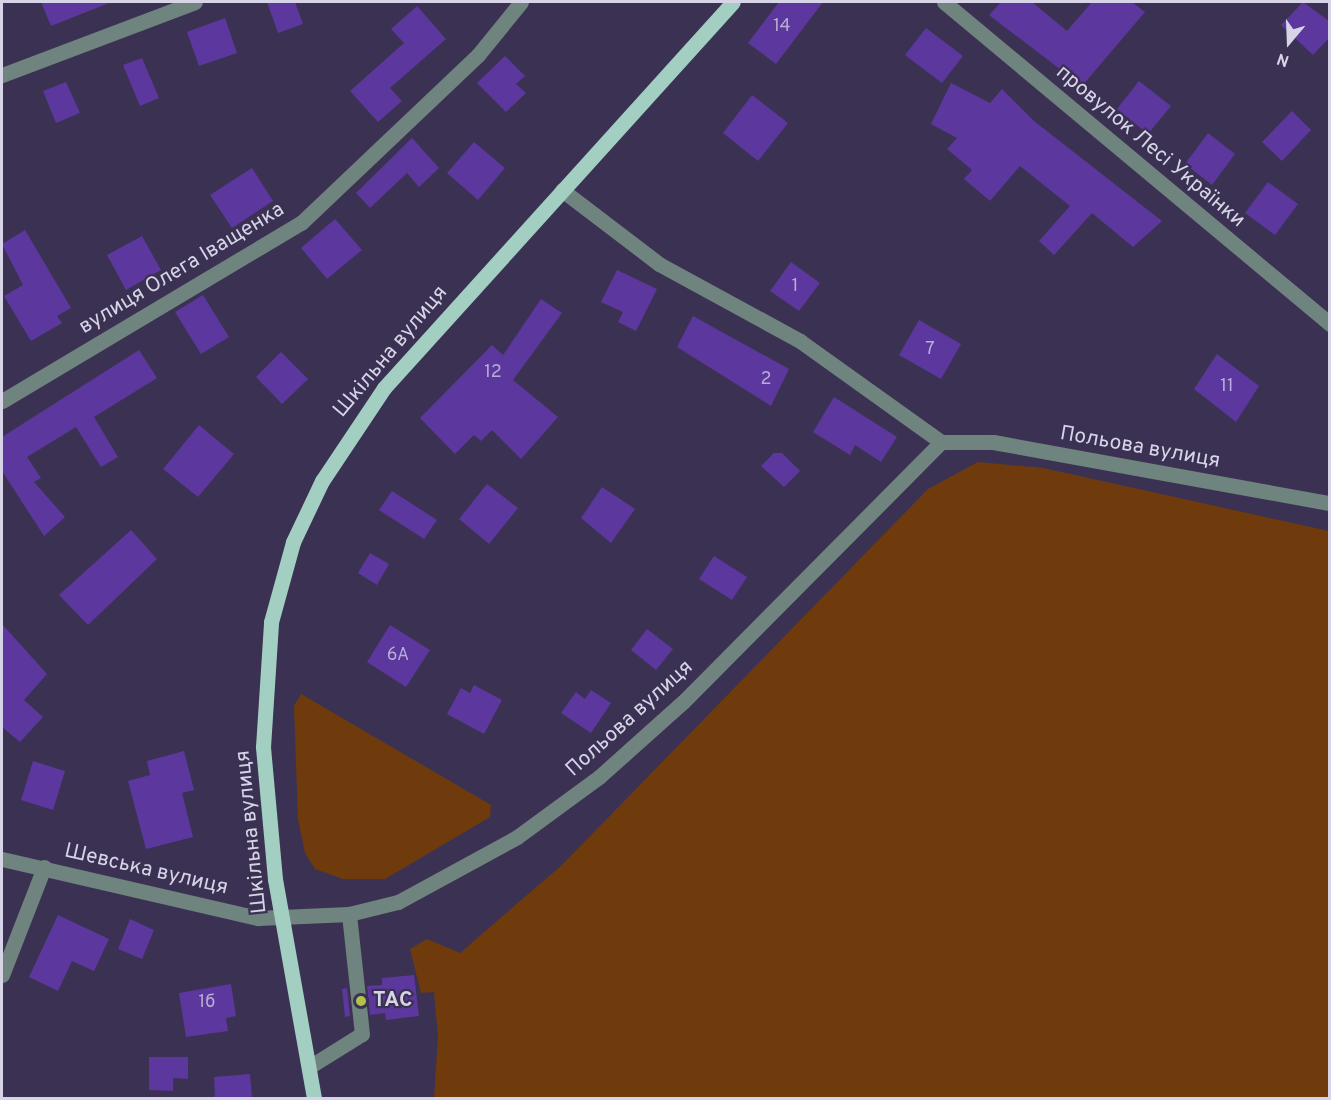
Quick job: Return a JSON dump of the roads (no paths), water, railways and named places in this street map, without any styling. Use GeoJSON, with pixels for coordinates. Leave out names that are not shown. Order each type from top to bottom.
{"type":"FeatureCollection","features":[{"type":"Feature","properties":{"kind":"main road","name":"Шкільна вулиця"},"geometry":{"type":"LineString","coordinates":[[314,1098],[281,918],[267,824],[263,708],[271,622],[293,542],[322,481],[366,410],[733,2]]}},
{"type":"Feature","properties":{"kind":"street"},"geometry":{"type":"LineString","coordinates":[[2,75],[195,2]]}},
{"type":"Feature","properties":{"kind":"street","name":"вулиця Олега Іващенка"},"geometry":{"type":"LineString","coordinates":[[2,401],[301,223],[478,55],[521,2]]}},
{"type":"Feature","properties":{"kind":"street","name":"провулок Лесі Українки"},"geometry":{"type":"LineString","coordinates":[[944,2],[1329,324]]}},
{"type":"Feature","properties":{"kind":"street"},"geometry":{"type":"LineString","coordinates":[[562,190],[642,252],[800,341],[941,442]]}},
{"type":"Feature","properties":{"kind":"street","name":"Польова вулиця"},"geometry":{"type":"LineString","coordinates":[[281,918],[349,914],[398,902],[517,837],[571,800],[683,702],[941,442],[993,442],[1329,503]]}},
{"type":"Feature","properties":{"kind":"street","name":"Шевська вулиця"},"geometry":{"type":"LineString","coordinates":[[2,859],[258,918],[281,918]]}},
{"type":"Feature","properties":{"kind":"street"},"geometry":{"type":"LineString","coordinates":[[2,975],[44,867]]}},
{"type":"Feature","properties":{"kind":"street"},"geometry":{"type":"LineString","coordinates":[[309,1067],[362,1034],[349,914]]}},
{"type":"Feature","properties":{"kind":"place","name":"ТАС"},"geometry":{"type":"Point","coordinates":[361,1001]}}]}
